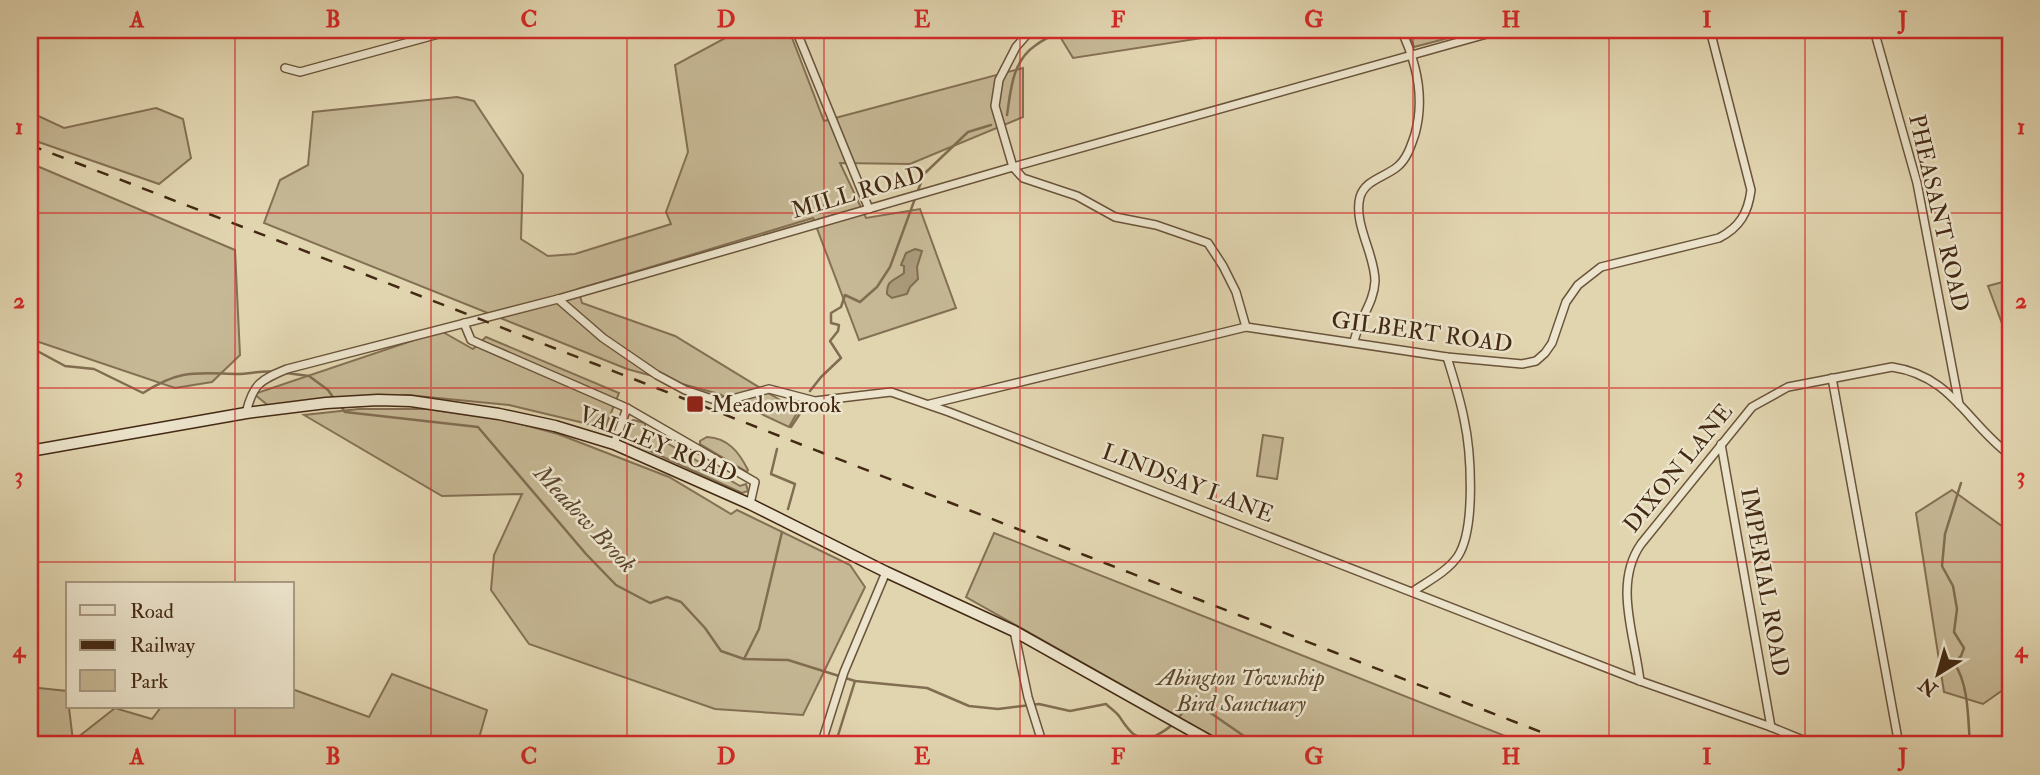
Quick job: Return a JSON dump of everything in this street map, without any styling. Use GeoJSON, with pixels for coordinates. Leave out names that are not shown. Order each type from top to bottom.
{"type":"FeatureCollection","features":[{"type":"Feature","properties":{"kind":"main road","name":"VALLEY ROAD"},"geometry":{"type":"LineString","coordinates":[[30,450],[246,413],[347,401],[411,401],[499,414],[555,426],[614,444],[750,504],[886,572],[1014,631],[1217,745]]}},
{"type":"Feature","properties":{"kind":"street"},"geometry":{"type":"LineString","coordinates":[[285,68],[300,72],[453,30]]}},
{"type":"Feature","properties":{"kind":"street"},"geometry":{"type":"LineString","coordinates":[[796,30],[869,209]]}},
{"type":"Feature","properties":{"kind":"street"},"geometry":{"type":"LineString","coordinates":[[1031,30],[1016,47],[999,80],[995,106],[1013,167],[1023,178],[1077,196],[1115,217],[1156,225],[1208,243],[1236,292],[1246,327]]}},
{"type":"Feature","properties":{"kind":"street"},"geometry":{"type":"LineString","coordinates":[[1354,342],[1358,327],[1371,303],[1375,284],[1360,198],[1367,185],[1400,164],[1413,142],[1421,99],[1412,55],[1401,30]]}},
{"type":"Feature","properties":{"kind":"street","name":"MILL ROAD"},"geometry":{"type":"LineString","coordinates":[[246,413],[250,396],[265,378],[286,369],[558,299],[1013,167],[1501,30]]}},
{"type":"Feature","properties":{"kind":"street","name":"GILBERT ROAD"},"geometry":{"type":"LineString","coordinates":[[930,404],[1246,327],[1447,357],[1522,365],[1536,362],[1552,342],[1566,302],[1578,285],[1601,267],[1719,238],[1729,233],[1743,218],[1749,205],[1751,190],[1710,30]]}},
{"type":"Feature","properties":{"kind":"street","name":"PHEASANT ROAD"},"geometry":{"type":"LineString","coordinates":[[1874,30],[1917,183],[1960,406]]}},
{"type":"Feature","properties":{"kind":"street","name":"LINDSAY LANE"},"geometry":{"type":"LineString","coordinates":[[558,299],[603,338],[656,375],[685,390],[721,402],[769,389],[815,401],[891,392],[930,404],[1640,681],[1815,745]]}},
{"type":"Feature","properties":{"kind":"street"},"geometry":{"type":"LineString","coordinates":[[464,323],[471,340],[627,408],[755,482],[750,504]]}},
{"type":"Feature","properties":{"kind":"street"},"geometry":{"type":"LineString","coordinates":[[1412,592],[1445,571],[1459,555],[1466,534],[1471,478],[1465,421],[1447,357]]}},
{"type":"Feature","properties":{"kind":"street","name":"DIXON LANE"},"geometry":{"type":"LineString","coordinates":[[1640,681],[1627,596],[1629,567],[1641,544],[1752,407],[1787,387],[1892,367],[1906,369],[1930,379],[1946,390],[2010,455]]}},
{"type":"Feature","properties":{"kind":"street"},"geometry":{"type":"LineString","coordinates":[[1832,378],[1899,745]]}},
{"type":"Feature","properties":{"kind":"street"},"geometry":{"type":"LineString","coordinates":[[614,444],[627,408]]}},
{"type":"Feature","properties":{"kind":"street","name":"IMPERIAL ROAD"},"geometry":{"type":"LineString","coordinates":[[1721,444],[1771,727]]}},
{"type":"Feature","properties":{"kind":"street"},"geometry":{"type":"LineString","coordinates":[[821,745],[844,672],[886,572]]}},
{"type":"Feature","properties":{"kind":"street"},"geometry":{"type":"LineString","coordinates":[[1014,631],[1028,697],[1043,745]]}},
{"type":"Feature","properties":{"kind":"green space"},"geometry":{"type":"Polygon","coordinates":[[[740,30],[789,30],[824,121],[1023,68],[1023,117],[910,164],[840,163],[866,218],[920,209],[956,308],[859,340],[813,218],[578,289],[582,303],[675,336],[798,411],[789,427],[719,394],[627,369],[264,223],[280,180],[308,165],[313,112],[457,97],[474,101],[523,175],[521,239],[548,256],[575,254],[671,224],[666,212],[688,152],[675,65],[740,30]]]}},
{"type":"Feature","properties":{"kind":"green space"},"geometry":{"type":"Polygon","coordinates":[[[1056,30],[1235,30],[1235,33],[1073,58],[1056,30]]]}},
{"type":"Feature","properties":{"kind":"green space"},"geometry":{"type":"Polygon","coordinates":[[[1407,30],[1479,30],[1414,47],[1407,30]]]}},
{"type":"Feature","properties":{"kind":"green space"},"geometry":{"type":"Polygon","coordinates":[[[156,108],[183,119],[191,158],[159,184],[30,139],[30,112],[64,128],[156,108]]]}},
{"type":"Feature","properties":{"kind":"green space"},"geometry":{"type":"Polygon","coordinates":[[[30,163],[235,250],[240,355],[212,382],[175,388],[30,339],[30,163]]]}},
{"type":"Feature","properties":{"kind":"green space"},"geometry":{"type":"Polygon","coordinates":[[[2010,280],[2010,345],[1988,286],[2010,280]]]}},
{"type":"Feature","properties":{"kind":"green space"},"geometry":{"type":"Polygon","coordinates":[[[441,331],[473,349],[486,337],[619,393],[605,428],[509,405],[407,395],[270,407],[254,394],[441,331]]]}},
{"type":"Feature","properties":{"kind":"green space"},"geometry":{"type":"Polygon","coordinates":[[[359,409],[428,409],[506,420],[558,434],[669,477],[731,514],[737,510],[850,565],[865,587],[803,715],[715,709],[529,644],[491,590],[494,555],[522,494],[442,496],[304,415],[359,409]]]}},
{"type":"Feature","properties":{"kind":"green space"},"geometry":{"type":"Polygon","coordinates":[[[633,420],[645,423],[645,430],[740,486],[746,484],[748,491],[742,493],[630,442],[626,430],[633,420]]]}},
{"type":"Feature","properties":{"kind":"green space"},"geometry":{"type":"Polygon","coordinates":[[[1263,435],[1283,438],[1277,479],[1257,476],[1263,435]]]}},
{"type":"Feature","properties":{"kind":"green space"},"geometry":{"type":"Polygon","coordinates":[[[707,437],[721,440],[732,447],[745,463],[747,472],[700,444],[700,441],[707,437]]]}},
{"type":"Feature","properties":{"kind":"green space"},"geometry":{"type":"Polygon","coordinates":[[[1952,490],[2010,532],[2010,685],[1983,704],[1944,692],[1916,513],[1952,490]]]}},
{"type":"Feature","properties":{"kind":"green space","name":"Abington Township Bird Sanctuary"},"geometry":{"type":"Polygon","coordinates":[[[994,533],[1528,745],[1228,745],[966,597],[994,533]]]}},
{"type":"Feature","properties":{"kind":"green space"},"geometry":{"type":"Polygon","coordinates":[[[392,674],[487,710],[477,745],[30,745],[30,687],[66,691],[66,708],[69,708],[73,741],[115,708],[152,719],[160,708],[294,708],[294,690],[369,717],[392,674]]]}},
{"type":"Feature","properties":{"kind":"shaded area"},"geometry":{"type":"Polygon","coordinates":[[[915,249],[922,251],[917,267],[918,279],[907,294],[892,298],[887,294],[888,286],[904,273],[904,266],[901,265],[906,253],[915,249]]]}},
{"type":"Feature","properties":{"kind":"waterway"},"geometry":{"type":"LineString","coordinates":[[1007,115],[1017,67],[1028,52],[1059,30]]}},
{"type":"Feature","properties":{"kind":"waterway"},"geometry":{"type":"LineString","coordinates":[[810,391],[841,358],[830,341],[839,325],[831,323],[831,313],[841,307],[845,295],[860,302],[877,287],[890,267],[924,174],[968,132],[991,125]]}},
{"type":"Feature","properties":{"kind":"waterway","name":"Meadow Brook"},"geometry":{"type":"LineString","coordinates":[[30,347],[65,366],[94,369],[143,393],[167,380],[188,374],[276,372]]}},
{"type":"Feature","properties":{"kind":"waterway","name":"Meadow Brook"},"geometry":{"type":"LineString","coordinates":[[286,373],[309,376],[328,390],[335,400]]}},
{"type":"Feature","properties":{"kind":"waterway","name":"Meadow Brook"},"geometry":{"type":"LineString","coordinates":[[340,405],[345,412],[478,427],[586,554],[616,585],[650,603],[667,597],[681,602],[705,628],[721,651],[744,659],[788,660],[855,681],[927,688],[969,706],[998,709],[1039,704],[1070,711],[1106,704],[1118,714],[1133,734],[1143,738],[1155,736],[1174,723]]}},
{"type":"Feature","properties":{"kind":"waterway"},"geometry":{"type":"LineString","coordinates":[[2004,415],[2010,406]]}},
{"type":"Feature","properties":{"kind":"waterway"},"geometry":{"type":"LineString","coordinates":[[791,427],[803,409]]}},
{"type":"Feature","properties":{"kind":"waterway"},"geometry":{"type":"LineString","coordinates":[[777,449],[771,474],[795,484],[788,509]]}},
{"type":"Feature","properties":{"kind":"waterway"},"geometry":{"type":"LineString","coordinates":[[1961,483],[1945,534],[1942,566],[1953,586],[1957,609],[1954,632],[1964,648],[1954,663],[1963,681],[1970,745]]}},
{"type":"Feature","properties":{"kind":"waterway"},"geometry":{"type":"LineString","coordinates":[[744,659],[759,629],[782,532]]}},
{"type":"Feature","properties":{"kind":"waterway"},"geometry":{"type":"LineString","coordinates":[[835,745],[855,681]]}},
{"type":"Feature","properties":{"kind":"waterway","name":"Meadow Brook"},"geometry":{"type":"LineString","coordinates":[[1178,718],[1187,708],[1199,705],[1257,745]]}},
{"type":"Feature","properties":{"kind":"railway"},"geometry":{"type":"LineString","coordinates":[[30,145],[1575,745]]}},
{"type":"Feature","properties":{"kind":"place","name":"Meadowbrook"},"geometry":{"type":"Point","coordinates":[695,404]}}]}
